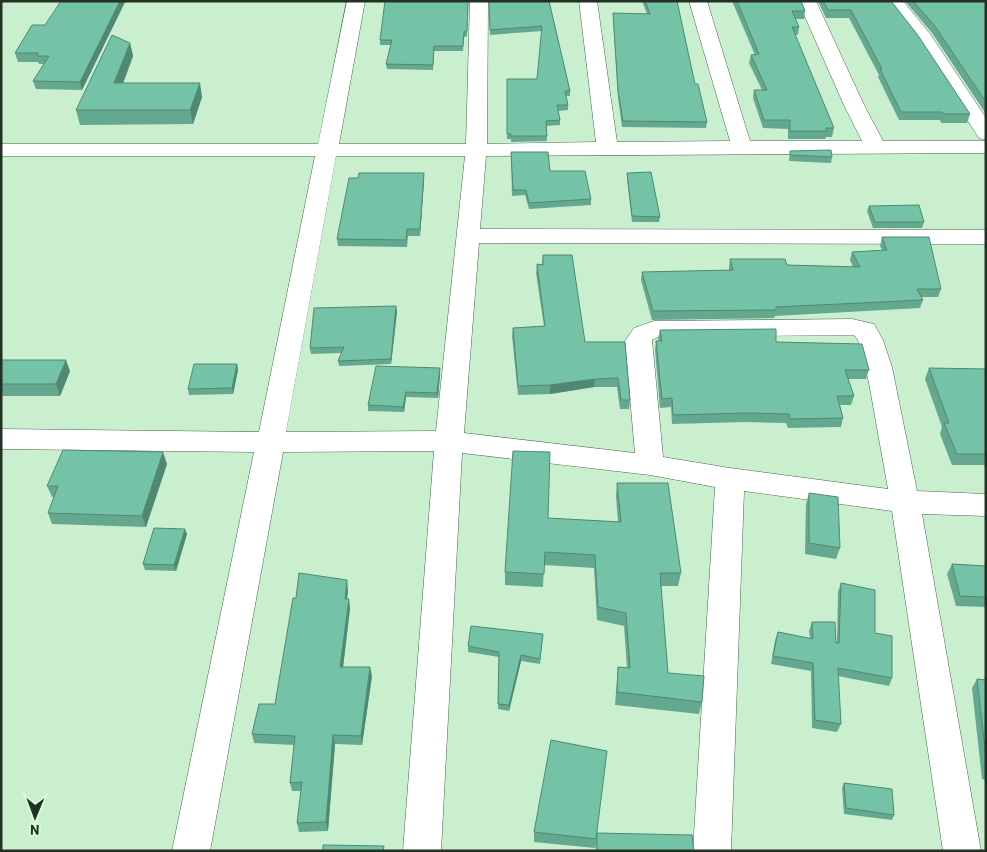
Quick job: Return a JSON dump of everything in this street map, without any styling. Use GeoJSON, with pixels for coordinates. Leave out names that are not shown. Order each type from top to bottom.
{"type":"FeatureCollection","features":[{"type":"Feature","properties":{"kind":"street"},"geometry":{"type":"LineString","coordinates":[[191,851],[329,150],[356,1]]}},
{"type":"Feature","properties":{"kind":"street"},"geometry":{"type":"LineString","coordinates":[[422,851],[449,440],[476,150],[479,1]]}},
{"type":"Feature","properties":{"kind":"street"},"geometry":{"type":"LineString","coordinates":[[588,1],[607,148]]}},
{"type":"Feature","properties":{"kind":"street"},"geometry":{"type":"LineString","coordinates":[[698,1],[742,148]]}},
{"type":"Feature","properties":{"kind":"street"},"geometry":{"type":"LineString","coordinates":[[807,1],[853,102],[876,147]]}},
{"type":"Feature","properties":{"kind":"street"},"geometry":{"type":"LineString","coordinates":[[1,150],[983,147],[924,38],[894,1]]}},
{"type":"Feature","properties":{"kind":"street"},"geometry":{"type":"LineString","coordinates":[[468,236],[986,237]]}},
{"type":"Feature","properties":{"kind":"street"},"geometry":{"type":"LineString","coordinates":[[650,465],[638,341],[642,334],[654,329],[852,327],[865,330],[870,337],[879,370],[905,502],[962,851]]}},
{"type":"Feature","properties":{"kind":"street"},"geometry":{"type":"LineString","coordinates":[[1,440],[272,442],[449,440],[650,465],[730,479],[905,502],[986,505]]}},
{"type":"Feature","properties":{"kind":"street"},"geometry":{"type":"LineString","coordinates":[[712,851],[730,479]]}},
{"type":"Feature","properties":{"kind":"building"},"geometry":{"type":"Polygon","coordinates":[[[61,1],[120,1],[80,82],[33,81],[49,56],[37,56],[38,53],[15,53],[32,25],[45,25],[61,1]]]}},
{"type":"Feature","properties":{"kind":"building"},"geometry":{"type":"Polygon","coordinates":[[[385,1],[468,1],[467,31],[464,32],[463,46],[434,46],[433,65],[386,64],[392,40],[380,40],[385,1]]]}},
{"type":"Feature","properties":{"kind":"building"},"geometry":{"type":"Polygon","coordinates":[[[489,1],[549,1],[570,91],[565,91],[568,105],[557,105],[560,120],[546,121],[547,136],[511,136],[511,134],[507,134],[507,79],[537,79],[542,26],[490,30],[489,1]]]}},
{"type":"Feature","properties":{"kind":"building"},"geometry":{"type":"Polygon","coordinates":[[[645,1],[677,1],[695,84],[698,84],[707,122],[623,121],[618,91],[613,13],[650,14],[645,1]]]}},
{"type":"Feature","properties":{"kind":"building"},"geometry":{"type":"Polygon","coordinates":[[[737,1],[801,1],[805,11],[792,11],[799,27],[792,27],[834,128],[826,128],[827,131],[790,131],[790,120],[764,120],[754,90],[767,90],[751,55],[759,54],[737,1]]]}},
{"type":"Feature","properties":{"kind":"building"},"geometry":{"type":"Polygon","coordinates":[[[823,1],[891,1],[917,34],[970,114],[901,112],[880,69],[882,69],[851,10],[828,10],[823,1]]]}},
{"type":"Feature","properties":{"kind":"building"},"geometry":{"type":"Polygon","coordinates":[[[913,1],[986,1],[986,102],[934,25],[913,1]]]}},
{"type":"Feature","properties":{"kind":"building"},"geometry":{"type":"Polygon","coordinates":[[[112,35],[130,43],[114,83],[200,83],[190,110],[76,110],[112,35]]]}},
{"type":"Feature","properties":{"kind":"building"},"geometry":{"type":"Polygon","coordinates":[[[831,150],[832,157],[790,155],[790,151],[831,150]]]}},
{"type":"Feature","properties":{"kind":"building"},"geometry":{"type":"Polygon","coordinates":[[[511,152],[548,152],[550,171],[585,171],[591,199],[529,203],[526,190],[513,190],[511,152]]]}},
{"type":"Feature","properties":{"kind":"building"},"geometry":{"type":"Polygon","coordinates":[[[651,172],[660,217],[632,216],[627,173],[651,172]]]}},
{"type":"Feature","properties":{"kind":"building"},"geometry":{"type":"Polygon","coordinates":[[[359,173],[424,173],[420,229],[407,229],[406,240],[337,239],[349,178],[358,178],[359,173]]]}},
{"type":"Feature","properties":{"kind":"building"},"geometry":{"type":"Polygon","coordinates":[[[919,205],[924,222],[875,222],[869,206],[919,205]]]}},
{"type":"Feature","properties":{"kind":"building"},"geometry":{"type":"Polygon","coordinates":[[[882,237],[929,237],[941,289],[917,289],[923,300],[776,307],[776,310],[653,311],[642,272],[733,270],[730,259],[785,259],[787,265],[860,267],[852,252],[887,250],[882,237]]]}},
{"type":"Feature","properties":{"kind":"building"},"geometry":{"type":"Polygon","coordinates":[[[543,255],[572,255],[585,342],[625,342],[630,400],[621,400],[618,378],[550,385],[518,386],[513,328],[545,326],[537,264],[543,265],[543,255]]]}},
{"type":"Feature","properties":{"kind":"building"},"geometry":{"type":"Polygon","coordinates":[[[396,306],[391,359],[338,361],[344,347],[310,348],[314,308],[396,306]]]}},
{"type":"Feature","properties":{"kind":"building"},"geometry":{"type":"Polygon","coordinates":[[[776,329],[776,342],[862,344],[869,370],[845,370],[854,396],[837,396],[843,418],[790,419],[789,414],[747,413],[673,415],[672,398],[662,399],[656,341],[662,341],[660,330],[776,329]]]}},
{"type":"Feature","properties":{"kind":"building"},"geometry":{"type":"Polygon","coordinates":[[[1,360],[66,360],[56,384],[1,384],[1,360]]]}},
{"type":"Feature","properties":{"kind":"building"},"geometry":{"type":"Polygon","coordinates":[[[194,364],[237,364],[232,388],[188,389],[194,364]]]}},
{"type":"Feature","properties":{"kind":"building"},"geometry":{"type":"Polygon","coordinates":[[[376,366],[440,368],[437,393],[406,392],[403,407],[368,405],[376,366]]]}},
{"type":"Feature","properties":{"kind":"building"},"geometry":{"type":"Polygon","coordinates":[[[929,368],[986,369],[986,454],[957,454],[944,423],[949,423],[929,368]]]}},
{"type":"Feature","properties":{"kind":"building"},"geometry":{"type":"Polygon","coordinates":[[[63,450],[163,452],[142,516],[48,513],[58,486],[47,486],[63,450]]]}},
{"type":"Feature","properties":{"kind":"building"},"geometry":{"type":"Polygon","coordinates":[[[513,451],[550,452],[548,518],[621,522],[617,483],[668,483],[681,573],[660,573],[668,673],[704,676],[702,702],[617,692],[618,667],[630,668],[626,613],[598,607],[595,555],[545,552],[544,574],[505,572],[513,451]]]}},
{"type":"Feature","properties":{"kind":"building"},"geometry":{"type":"Polygon","coordinates":[[[809,493],[838,497],[840,548],[809,543],[809,493]]]}},
{"type":"Feature","properties":{"kind":"building"},"geometry":{"type":"Polygon","coordinates":[[[154,528],[185,529],[174,565],[143,564],[154,528]]]}},
{"type":"Feature","properties":{"kind":"building"},"geometry":{"type":"Polygon","coordinates":[[[952,564],[986,566],[986,597],[960,596],[952,564]]]}},
{"type":"Feature","properties":{"kind":"building"},"geometry":{"type":"Polygon","coordinates":[[[299,573],[347,580],[345,599],[349,599],[340,667],[370,667],[361,736],[333,735],[326,822],[297,823],[302,782],[290,783],[295,736],[252,734],[259,704],[275,704],[293,598],[296,598],[299,573]]]}},
{"type":"Feature","properties":{"kind":"building"},"geometry":{"type":"Polygon","coordinates":[[[841,583],[875,590],[875,633],[892,636],[892,678],[838,668],[841,724],[815,720],[813,663],[773,656],[778,632],[813,639],[812,622],[835,622],[836,643],[839,643],[841,583]]]}},
{"type":"Feature","properties":{"kind":"building"},"geometry":{"type":"Polygon","coordinates":[[[471,626],[543,634],[540,659],[521,655],[509,705],[498,704],[499,652],[468,646],[471,626]]]}},
{"type":"Feature","properties":{"kind":"building"},"geometry":{"type":"Polygon","coordinates":[[[977,679],[986,680],[986,757],[977,679]]]}},
{"type":"Feature","properties":{"kind":"building"},"geometry":{"type":"Polygon","coordinates":[[[551,740],[607,751],[596,839],[534,832],[551,740]]]}},
{"type":"Feature","properties":{"kind":"building"},"geometry":{"type":"Polygon","coordinates":[[[844,783],[892,789],[894,815],[846,808],[844,783]]]}},
{"type":"Feature","properties":{"kind":"building"},"geometry":{"type":"Polygon","coordinates":[[[597,833],[692,835],[694,851],[597,851],[597,833]]]}},
{"type":"Feature","properties":{"kind":"building"},"geometry":{"type":"Polygon","coordinates":[[[323,845],[384,846],[383,851],[323,851],[323,845]]]}}]}
